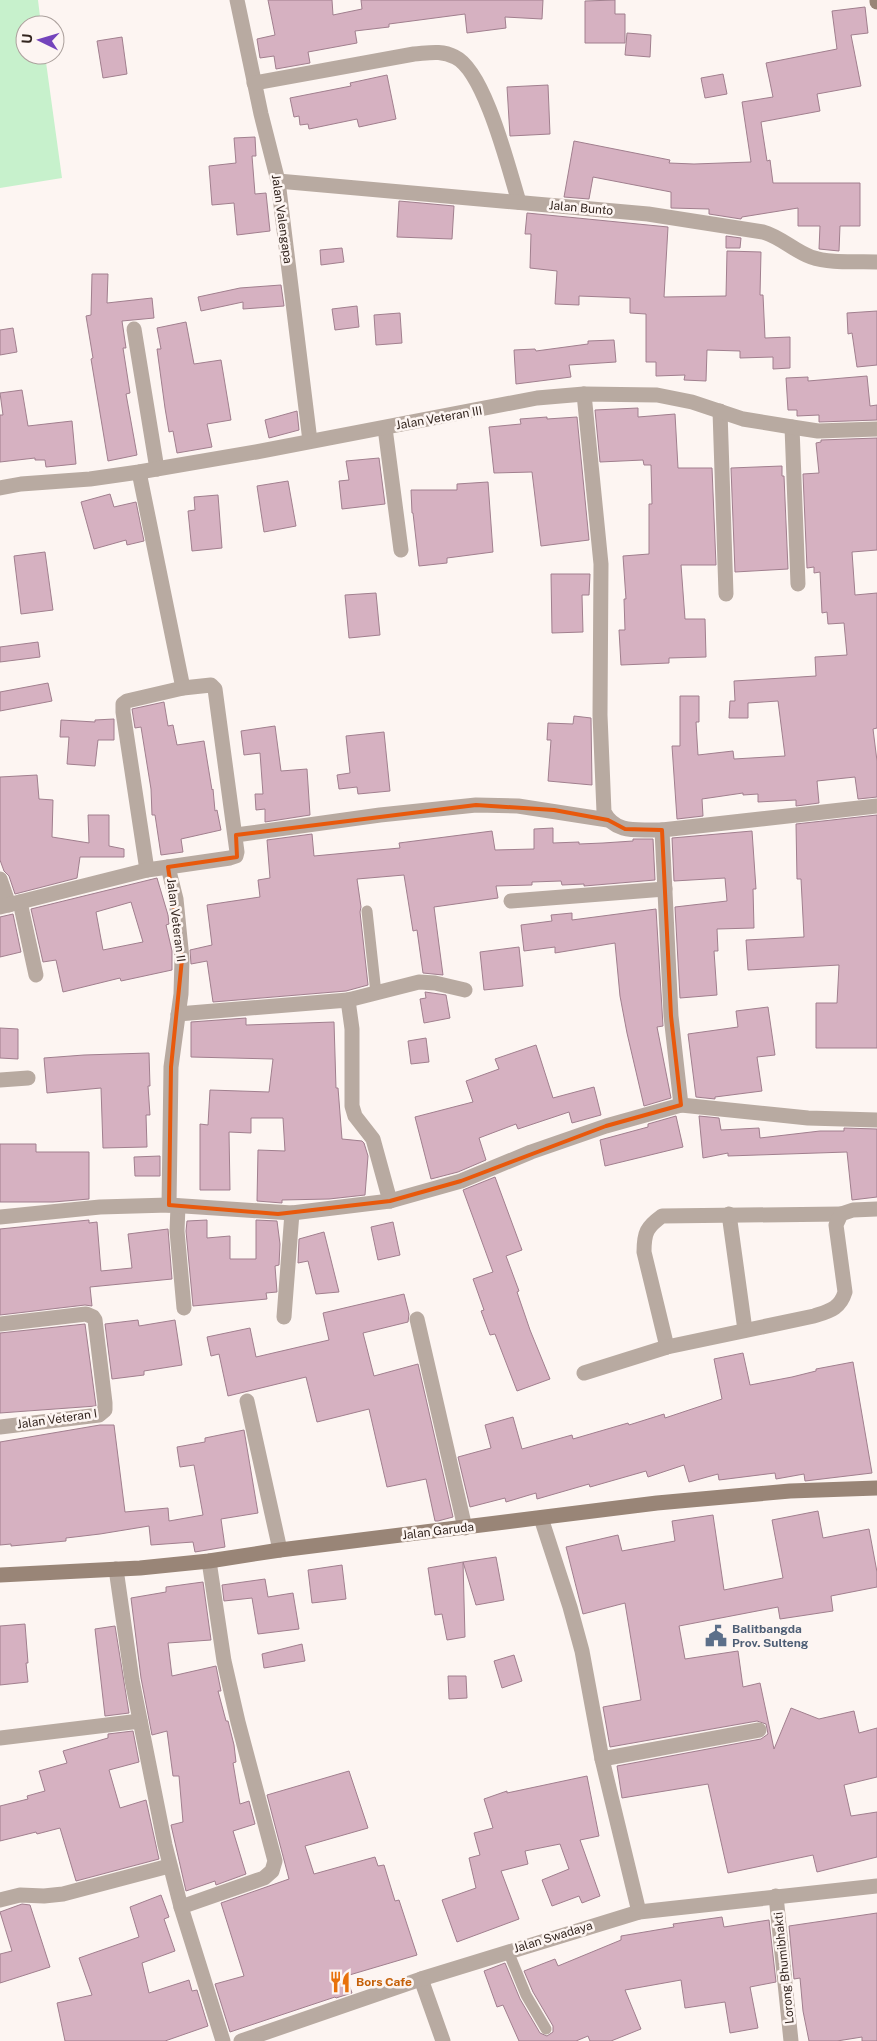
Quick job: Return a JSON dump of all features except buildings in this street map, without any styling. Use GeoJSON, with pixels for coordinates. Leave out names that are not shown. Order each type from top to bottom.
{"type":"FeatureCollection","features":[{"type":"Feature","properties":{"kind":"street","name":"Jalan Valengapa"},"geometry":{"type":"LineString","coordinates":[[238,0],[254,83],[278,181],[310,441]]}},
{"type":"Feature","properties":{"kind":"street"},"geometry":{"type":"LineString","coordinates":[[254,83],[414,54],[440,52],[457,58],[469,68],[481,90],[519,202]]}},
{"type":"Feature","properties":{"kind":"street","name":"Jalan Bunto"},"geometry":{"type":"LineString","coordinates":[[278,181],[648,214],[743,228],[775,235],[812,258],[877,262]]}},
{"type":"Feature","properties":{"kind":"street"},"geometry":{"type":"LineString","coordinates":[[134,329],[157,468]]}},
{"type":"Feature","properties":{"kind":"street"},"geometry":{"type":"LineString","coordinates":[[584,394],[601,564],[600,715],[602,800],[604,812],[608,820],[625,829],[662,830],[877,806]]}},
{"type":"Feature","properties":{"kind":"street","name":"Jalan Veteran III"},"geometry":{"type":"LineString","coordinates":[[0,488],[21,484],[90,479],[139,472],[385,428],[537,398],[584,394],[657,395],[692,402],[743,419],[818,431],[877,429]]}},
{"type":"Feature","properties":{"kind":"street"},"geometry":{"type":"LineString","coordinates":[[720,411],[726,594]]}},
{"type":"Feature","properties":{"kind":"street"},"geometry":{"type":"LineString","coordinates":[[792,427],[798,584]]}},
{"type":"Feature","properties":{"kind":"street"},"geometry":{"type":"LineString","coordinates":[[385,428],[401,550]]}},
{"type":"Feature","properties":{"kind":"street"},"geometry":{"type":"LineString","coordinates":[[139,472],[183,688]]}},
{"type":"Feature","properties":{"kind":"street"},"geometry":{"type":"LineString","coordinates":[[147,870],[122,706],[127,701],[183,688],[213,686],[215,689],[236,835],[236,856],[168,867]]}},
{"type":"Feature","properties":{"kind":"street"},"geometry":{"type":"LineString","coordinates":[[236,835],[380,815],[476,805],[545,809],[608,820]]}},
{"type":"Feature","properties":{"kind":"street"},"geometry":{"type":"LineString","coordinates":[[662,830],[671,1016],[681,1105]]}},
{"type":"Feature","properties":{"kind":"street","name":"Jalan Veteran II"},"geometry":{"type":"LineString","coordinates":[[10,905],[147,870],[168,867],[176,899],[182,959],[178,1014],[171,1067],[173,1206],[184,1308]]}},
{"type":"Feature","properties":{"kind":"street"},"geometry":{"type":"LineString","coordinates":[[0,879],[36,975]]}},
{"type":"Feature","properties":{"kind":"street"},"geometry":{"type":"LineString","coordinates":[[511,901],[665,889]]}},
{"type":"Feature","properties":{"kind":"street"},"geometry":{"type":"LineString","coordinates":[[178,1014],[348,1000],[419,982],[435,983],[465,990]]}},
{"type":"Feature","properties":{"kind":"street"},"geometry":{"type":"LineString","coordinates":[[348,1000],[352,1029],[352,1106],[355,1116],[373,1139],[390,1201]]}},
{"type":"Feature","properties":{"kind":"street"},"geometry":{"type":"LineString","coordinates":[[0,1080],[28,1078]]}},
{"type":"Feature","properties":{"kind":"street"},"geometry":{"type":"LineString","coordinates":[[0,1217],[100,1208],[173,1206],[292,1213],[390,1201],[461,1181],[531,1152],[606,1126],[681,1105],[808,1118],[877,1120]]}},
{"type":"Feature","properties":{"kind":"street"},"geometry":{"type":"LineString","coordinates":[[667,1347],[644,1252],[644,1239],[649,1226],[662,1216],[841,1214],[853,1210],[877,1209]]}},
{"type":"Feature","properties":{"kind":"street"},"geometry":{"type":"LineString","coordinates":[[284,1317],[292,1213]]}},
{"type":"Feature","properties":{"kind":"street"},"geometry":{"type":"LineString","coordinates":[[729,1214],[745,1330]]}},
{"type":"Feature","properties":{"kind":"street"},"geometry":{"type":"LineString","coordinates":[[584,1373],[667,1347],[814,1316],[833,1310],[842,1301],[845,1292],[836,1225],[841,1214]]}},
{"type":"Feature","properties":{"kind":"street","name":"Jalan Veteran I"},"geometry":{"type":"LineString","coordinates":[[0,1324],[86,1314],[93,1317],[95,1320],[105,1410],[99,1415],[0,1427]]}},
{"type":"Feature","properties":{"kind":"street"},"geometry":{"type":"LineString","coordinates":[[417,1319],[465,1528]]}},
{"type":"Feature","properties":{"kind":"street"},"geometry":{"type":"LineString","coordinates":[[247,1401],[280,1550]]}},
{"type":"Feature","properties":{"kind":"street","name":"Jalan Garuda"},"geometry":{"type":"LineString","coordinates":[[0,1575],[116,1569],[209,1561],[280,1550],[657,1504],[781,1492],[877,1488]]}},
{"type":"Feature","properties":{"kind":"street"},"geometry":{"type":"LineString","coordinates":[[540,1518],[570,1607],[582,1651],[602,1759],[639,1912]]}},
{"type":"Feature","properties":{"kind":"street"},"geometry":{"type":"LineString","coordinates":[[181,1907],[264,1878],[272,1871],[275,1861],[224,1662],[209,1561]]}},
{"type":"Feature","properties":{"kind":"street"},"geometry":{"type":"LineString","coordinates":[[116,1569],[132,1680],[169,1866],[223,2041]]}},
{"type":"Feature","properties":{"kind":"street"},"geometry":{"type":"LineString","coordinates":[[0,1738],[140,1721]]}},
{"type":"Feature","properties":{"kind":"street"},"geometry":{"type":"LineString","coordinates":[[602,1759],[759,1730]]}},
{"type":"Feature","properties":{"kind":"street"},"geometry":{"type":"LineString","coordinates":[[0,1900],[20,1895],[44,1896],[63,1894],[169,1866]]}},
{"type":"Feature","properties":{"kind":"street","name":"Jalan Swadaya"},"geometry":{"type":"LineString","coordinates":[[241,2041],[508,1951],[639,1912],[877,1886]]}},
{"type":"Feature","properties":{"kind":"street","name":"Lorong Bhumibhakti"},"geometry":{"type":"LineString","coordinates":[[776,1896],[791,2041]]}},
{"type":"Feature","properties":{"kind":"street"},"geometry":{"type":"LineString","coordinates":[[422,1979],[443,2041]]}},
{"type":"Feature","properties":{"kind":"lane"},"geometry":{"type":"LineString","coordinates":[[367,911],[376,993]]}},
{"type":"Feature","properties":{"kind":"lane"},"geometry":{"type":"LineString","coordinates":[[508,1951],[526,1995],[546,2029]]}},
{"type":"Feature","properties":{"kind":"highlighted area"},"geometry":{"type":"Polygon","coordinates":[[[476,805],[554,810],[608,820],[625,829],[662,830],[671,1016],[681,1105],[606,1126],[461,1181],[390,1201],[278,1214],[169,1205],[171,1067],[182,959],[168,867],[237,857],[236,835],[476,805]]]}},
{"type":"Feature","properties":{"kind":"green space"},"geometry":{"type":"Polygon","coordinates":[[[0,0],[38,0],[40,15],[15,15],[15,65],[46,65],[62,178],[0,188],[0,0]]]}},
{"type":"Feature","properties":{"kind":"place","name":"Balitbangda Prov. Sulteng"},"geometry":{"type":"Point","coordinates":[716,1636]}},
{"type":"Feature","properties":{"kind":"place","name":"Bors Cafe"},"geometry":{"type":"Point","coordinates":[340,1982]}}]}
